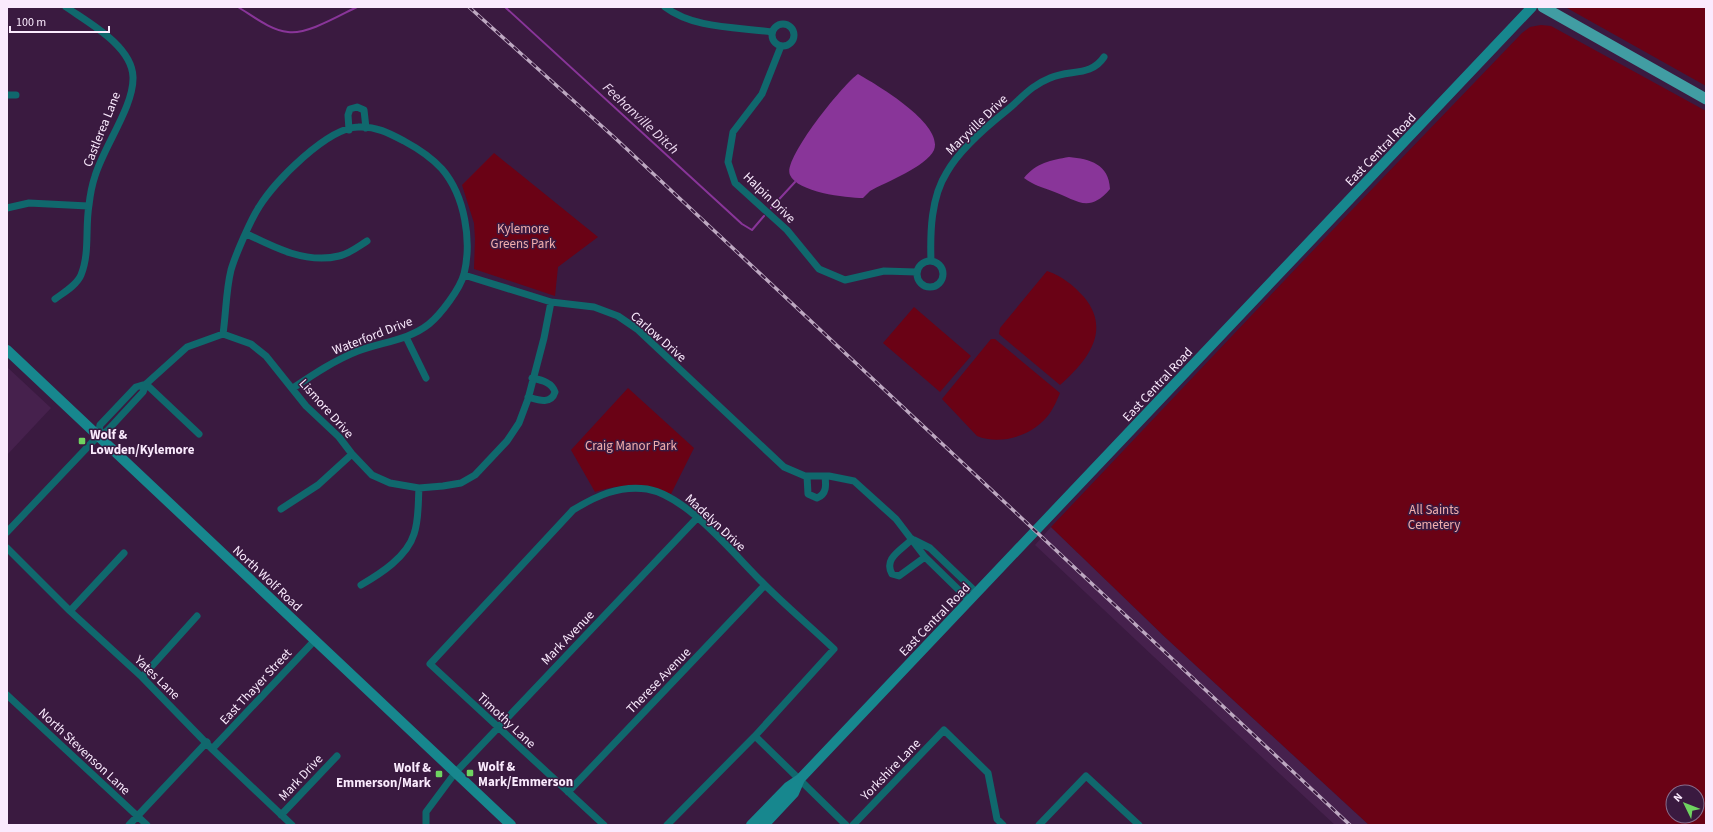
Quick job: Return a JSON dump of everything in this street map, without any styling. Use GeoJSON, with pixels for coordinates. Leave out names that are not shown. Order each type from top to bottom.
{"type":"FeatureCollection","features":[{"type":"Feature","properties":{"kind":"main road","name":"East Central Road"},"geometry":{"type":"LineString","coordinates":[[751,825],[788,787],[800,779],[1532,7]]}},
{"type":"Feature","properties":{"kind":"main road"},"geometry":{"type":"LineString","coordinates":[[1543,7],[1706,99]]}},
{"type":"Feature","properties":{"kind":"main road","name":"North Wolf Road"},"geometry":{"type":"LineString","coordinates":[[7,350],[511,825]]}},
{"type":"Feature","properties":{"kind":"main road","name":"East Central Road"},"geometry":{"type":"LineString","coordinates":[[764,825],[794,793],[800,779]]}},
{"type":"Feature","properties":{"kind":"street","name":"Castlerea Lane"},"geometry":{"type":"LineString","coordinates":[[54,299],[70,288],[81,276],[85,259],[88,206],[100,162],[128,102],[133,77],[126,55],[107,35],[66,7]]}},
{"type":"Feature","properties":{"kind":"street"},"geometry":{"type":"LineString","coordinates":[[665,7],[703,24],[772,32]]}},
{"type":"Feature","properties":{"kind":"street"},"geometry":{"type":"LineString","coordinates":[[781,23],[788,24],[793,28],[795,35],[792,41],[787,45],[781,46],[774,41],[772,32],[775,26],[781,23]]}},
{"type":"Feature","properties":{"kind":"street","name":"Halpin Drive"},"geometry":{"type":"LineString","coordinates":[[781,46],[762,94],[733,132],[728,162],[735,183],[787,230],[819,269],[845,280],[884,271],[916,272]]}},
{"type":"Feature","properties":{"kind":"street","name":"Maryville Drive"},"geometry":{"type":"LineString","coordinates":[[931,260],[930,248],[935,201],[942,181],[955,160],[987,127],[1034,85],[1059,74],[1083,72],[1092,69],[1104,56]]}},
{"type":"Feature","properties":{"kind":"street"},"geometry":{"type":"LineString","coordinates":[[7,95],[16,95]]}},
{"type":"Feature","properties":{"kind":"street"},"geometry":{"type":"LineString","coordinates":[[349,130],[348,115],[350,110],[357,107],[364,110],[366,128]]}},
{"type":"Feature","properties":{"kind":"street"},"geometry":{"type":"LineString","coordinates":[[7,532],[98,436],[107,431],[138,398],[143,392],[146,384],[187,347],[223,334],[232,269],[259,207],[271,190],[311,149],[331,136],[357,127],[383,130],[415,146],[442,170],[457,193],[462,211],[467,250],[464,275]]}},
{"type":"Feature","properties":{"kind":"street"},"geometry":{"type":"LineString","coordinates":[[7,208],[28,203],[88,206]]}},
{"type":"Feature","properties":{"kind":"street"},"geometry":{"type":"LineString","coordinates":[[247,234],[279,249],[316,259],[341,256],[366,241]]}},
{"type":"Feature","properties":{"kind":"street"},"geometry":{"type":"LineString","coordinates":[[931,260],[939,264],[943,272],[941,281],[938,285],[929,288],[921,284],[916,276],[916,272],[920,265],[931,260]]}},
{"type":"Feature","properties":{"kind":"street","name":"Carlow Drive"},"geometry":{"type":"LineString","coordinates":[[464,275],[550,302],[594,307],[618,316],[631,324],[784,467],[807,476],[825,476],[854,481],[896,519],[925,557],[969,600]]}},
{"type":"Feature","properties":{"kind":"street","name":"Waterford Drive"},"geometry":{"type":"LineString","coordinates":[[293,388],[338,359],[360,350],[406,337],[429,324],[457,290],[464,275]]}},
{"type":"Feature","properties":{"kind":"street","name":"Lismore Drive"},"geometry":{"type":"LineString","coordinates":[[223,334],[250,344],[266,356],[306,406],[339,438],[372,475],[390,483],[419,488],[443,486],[461,483],[474,475],[507,441],[519,423],[528,397],[544,338],[550,302]]}},
{"type":"Feature","properties":{"kind":"street"},"geometry":{"type":"LineString","coordinates":[[406,337],[426,378]]}},
{"type":"Feature","properties":{"kind":"street"},"geometry":{"type":"LineString","coordinates":[[528,397],[547,401],[551,399],[554,392],[552,386],[548,383],[532,378]]}},
{"type":"Feature","properties":{"kind":"street"},"geometry":{"type":"LineString","coordinates":[[146,384],[199,434]]}},
{"type":"Feature","properties":{"kind":"street"},"geometry":{"type":"LineString","coordinates":[[281,508],[318,485],[352,454]]}},
{"type":"Feature","properties":{"kind":"street"},"geometry":{"type":"LineString","coordinates":[[807,476],[808,494],[817,498],[821,496],[825,490],[825,476]]}},
{"type":"Feature","properties":{"kind":"street"},"geometry":{"type":"LineString","coordinates":[[360,586],[382,572],[400,556],[414,535],[419,488]]}},
{"type":"Feature","properties":{"kind":"street","name":"Madelyn Drive"},"geometry":{"type":"LineString","coordinates":[[430,664],[573,510],[591,499],[612,490],[646,489],[672,497],[697,518],[765,585],[834,649],[755,736]]}},
{"type":"Feature","properties":{"kind":"street","name":"Mark Avenue"},"geometry":{"type":"LineString","coordinates":[[426,825],[426,812],[455,773],[697,518]]}},
{"type":"Feature","properties":{"kind":"street"},"geometry":{"type":"LineString","coordinates":[[912,539],[889,561],[888,568],[892,574],[899,576],[925,557]]}},
{"type":"Feature","properties":{"kind":"street","name":"Carlow Drive"},"geometry":{"type":"LineString","coordinates":[[912,539],[930,548],[977,593]]}},
{"type":"Feature","properties":{"kind":"street","name":"Yates Lane"},"geometry":{"type":"LineString","coordinates":[[7,548],[70,611],[142,677],[207,742],[212,749],[292,825]]}},
{"type":"Feature","properties":{"kind":"street"},"geometry":{"type":"LineString","coordinates":[[70,611],[124,553]]}},
{"type":"Feature","properties":{"kind":"street","name":"Therese Avenue"},"geometry":{"type":"LineString","coordinates":[[568,792],[765,585]]}},
{"type":"Feature","properties":{"kind":"street"},"geometry":{"type":"LineString","coordinates":[[142,677],[197,616]]}},
{"type":"Feature","properties":{"kind":"street","name":"East Thayer Street"},"geometry":{"type":"LineString","coordinates":[[212,749],[315,640]]}},
{"type":"Feature","properties":{"kind":"street","name":"Timothy Lane"},"geometry":{"type":"LineString","coordinates":[[430,664],[604,825]]}},
{"type":"Feature","properties":{"kind":"street","name":"North Stevenson Lane"},"geometry":{"type":"LineString","coordinates":[[7,695],[146,825]]}},
{"type":"Feature","properties":{"kind":"street","name":"Yorkshire Lane"},"geometry":{"type":"LineString","coordinates":[[853,825],[944,730],[988,773],[997,819],[1003,825]]}},
{"type":"Feature","properties":{"kind":"street"},"geometry":{"type":"LineString","coordinates":[[666,825],[755,736],[846,825]]}},
{"type":"Feature","properties":{"kind":"street"},"geometry":{"type":"LineString","coordinates":[[129,825],[207,742]]}},
{"type":"Feature","properties":{"kind":"street","name":"Mark Drive"},"geometry":{"type":"LineString","coordinates":[[281,815],[337,756]]}},
{"type":"Feature","properties":{"kind":"street"},"geometry":{"type":"LineString","coordinates":[[1039,825],[1086,776],[1139,825]]}},
{"type":"Feature","properties":{"kind":"shaded area"},"geometry":{"type":"Polygon","coordinates":[[[858,74],[893,96],[919,117],[929,129],[934,140],[934,150],[923,162],[905,174],[870,191],[863,198],[845,197],[823,193],[802,186],[794,181],[790,175],[790,167],[795,154],[828,106],[858,74]]]}},
{"type":"Feature","properties":{"kind":"shaded area"},"geometry":{"type":"Polygon","coordinates":[[[1069,157],[1084,159],[1097,164],[1106,174],[1110,189],[1102,197],[1095,201],[1082,203],[1038,186],[1024,178],[1044,163],[1069,157]]]}},
{"type":"Feature","properties":{"kind":"shaded area"},"geometry":{"type":"Polygon","coordinates":[[[7,367],[51,408],[7,455],[7,367]]]}},
{"type":"Feature","properties":{"kind":"shaded area"},"geometry":{"type":"Polygon","coordinates":[[[1051,527],[1166,638],[1369,825],[1335,825],[1153,656],[1035,545],[1051,527]]]}},
{"type":"Feature","properties":{"kind":"green space"},"geometry":{"type":"Polygon","coordinates":[[[1706,7],[1706,86],[1567,8],[1706,7]]]}},
{"type":"Feature","properties":{"kind":"green space","name":"All Saints Cemetery"},"geometry":{"type":"Polygon","coordinates":[[[1541,25],[1551,26],[1706,111],[1706,825],[1369,825],[1166,638],[1051,527],[1302,262],[1522,33],[1530,27],[1541,25]]]}},
{"type":"Feature","properties":{"kind":"green space","name":"Kylemore Greens Park"},"geometry":{"type":"Polygon","coordinates":[[[494,153],[598,237],[558,267],[555,296],[474,269],[474,223],[462,185],[494,153]]]}},
{"type":"Feature","properties":{"kind":"green space"},"geometry":{"type":"Polygon","coordinates":[[[1047,271],[1062,278],[1084,297],[1092,310],[1096,322],[1096,333],[1093,345],[1087,356],[1060,385],[999,334],[1000,328],[1047,271]]]}},
{"type":"Feature","properties":{"kind":"green space"},"geometry":{"type":"Polygon","coordinates":[[[914,307],[971,356],[940,392],[883,343],[914,307]]]}},
{"type":"Feature","properties":{"kind":"green space"},"geometry":{"type":"Polygon","coordinates":[[[991,339],[995,339],[1060,393],[1044,421],[1027,433],[1007,439],[986,439],[977,436],[942,399],[991,339]]]}},
{"type":"Feature","properties":{"kind":"green space","name":"Craig Manor Park"},"geometry":{"type":"Polygon","coordinates":[[[628,388],[694,448],[671,494],[652,488],[633,486],[615,487],[595,492],[571,450],[628,388]]]}},
{"type":"Feature","properties":{"kind":"waterway","name":"Feehanville Ditch"},"geometry":{"type":"LineString","coordinates":[[238,7],[275,29],[288,32],[296,32],[314,28],[357,7]]}},
{"type":"Feature","properties":{"kind":"waterway","name":"Feehanville Ditch"},"geometry":{"type":"LineString","coordinates":[[505,7],[742,224],[752,230],[764,216]]}},
{"type":"Feature","properties":{"kind":"waterway","name":"Feehanville Ditch"},"geometry":{"type":"LineString","coordinates":[[771,208],[795,182]]}},
{"type":"Feature","properties":{"kind":"railway"},"geometry":{"type":"LineString","coordinates":[[469,7],[615,138],[1350,825]]}},
{"type":"Feature","properties":{"kind":"place","name":"Wolf & Lowden/Kylemore"},"geometry":{"type":"Point","coordinates":[82,441]}},
{"type":"Feature","properties":{"kind":"place","name":"Wolf & Mark/Emmerson"},"geometry":{"type":"Point","coordinates":[470,773]}},
{"type":"Feature","properties":{"kind":"place","name":"Wolf & Emmerson/Mark"},"geometry":{"type":"Point","coordinates":[439,774]}}]}
